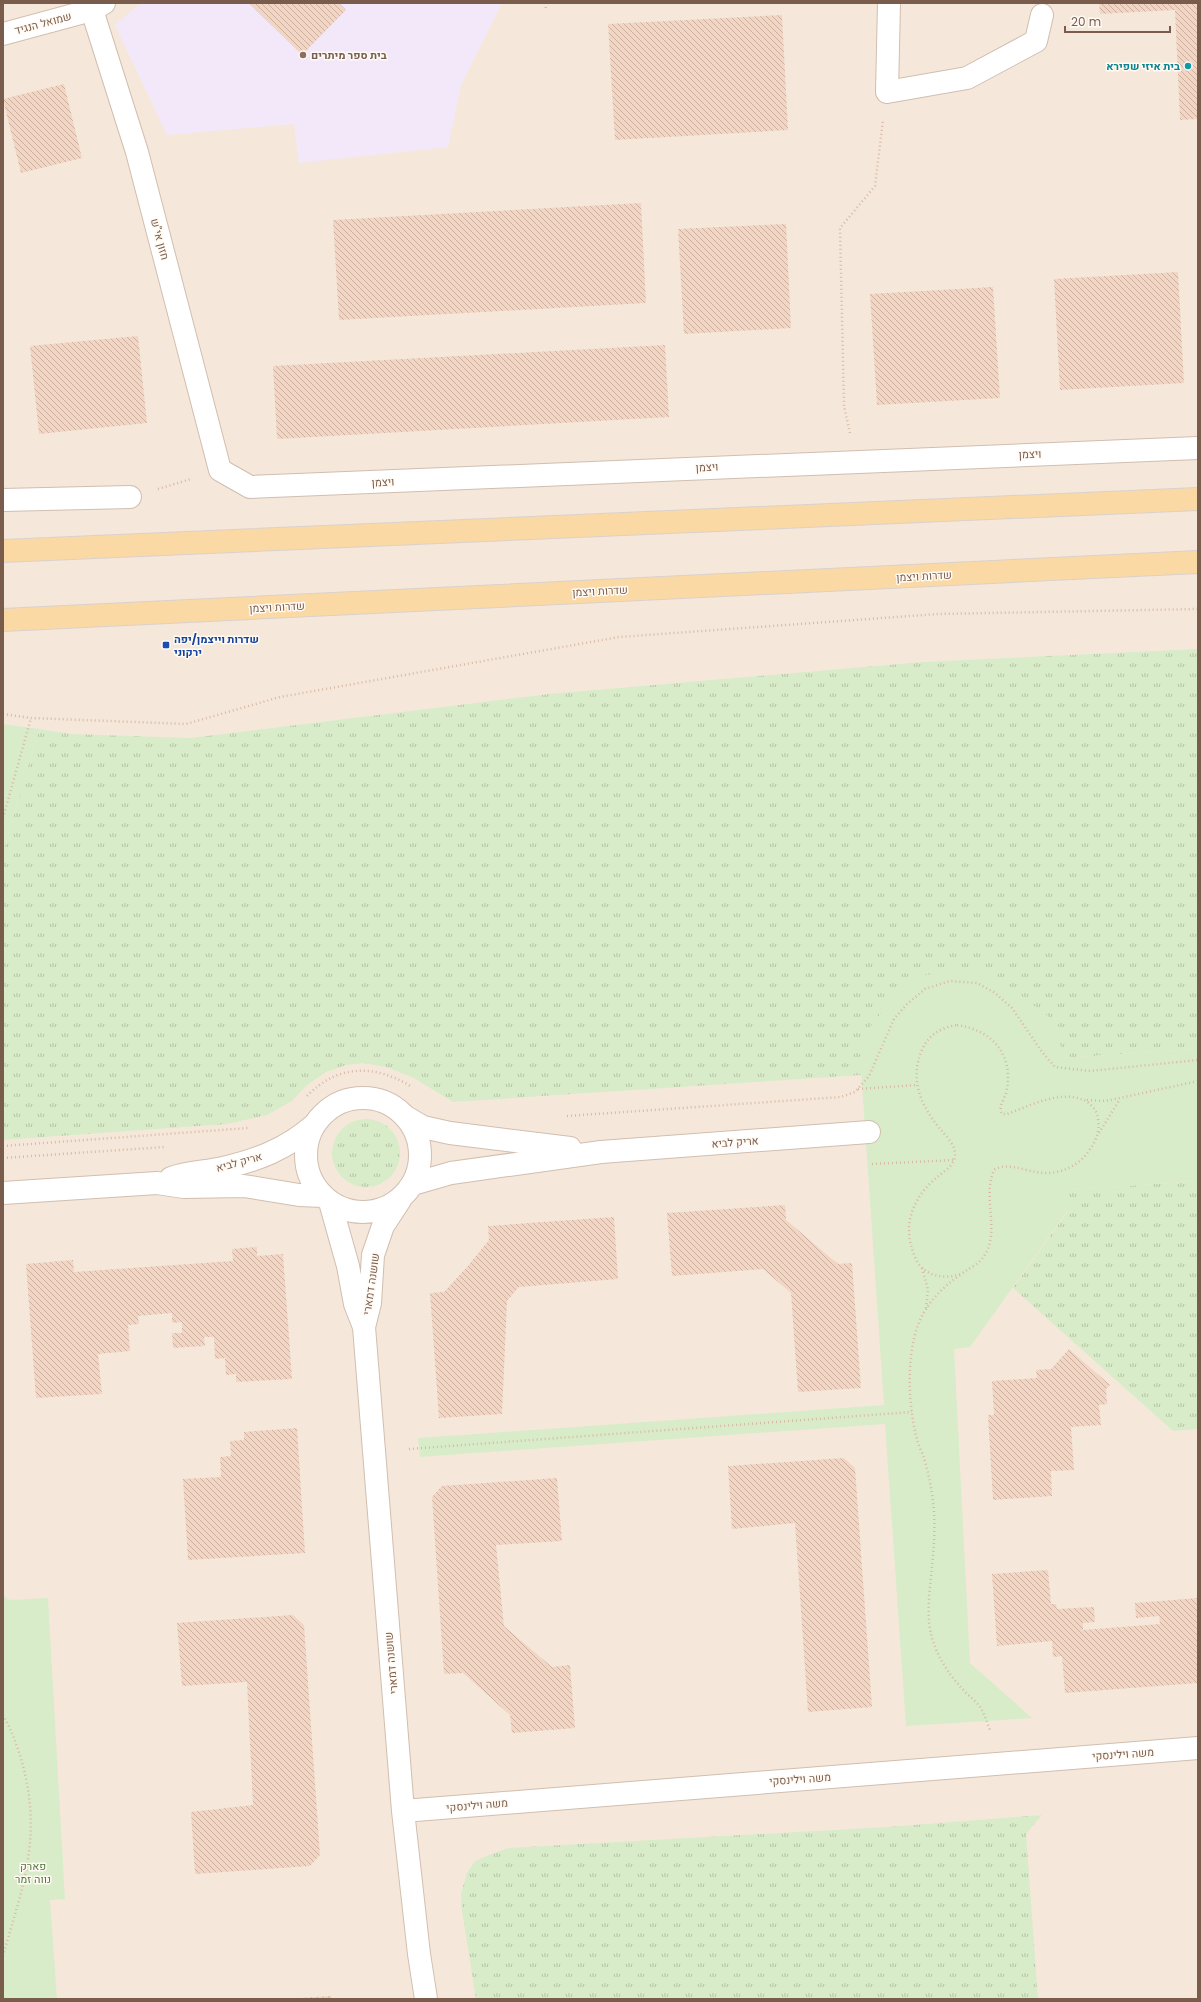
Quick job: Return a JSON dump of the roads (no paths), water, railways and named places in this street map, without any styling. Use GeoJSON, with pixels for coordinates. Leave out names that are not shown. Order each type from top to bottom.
{"type":"FeatureCollection","features":[{"type":"Feature","properties":{"kind":"main road"},"geometry":{"type":"LineString","coordinates":[[3,551],[1198,499]]}},
{"type":"Feature","properties":{"kind":"main road","name":"שדרות ויצמן"},"geometry":{"type":"LineString","coordinates":[[3,620],[1198,562]]}},
{"type":"Feature","properties":{"kind":"street"},"geometry":{"type":"LineString","coordinates":[[889,3],[887,92],[968,78],[1036,41],[1042,15]]}},
{"type":"Feature","properties":{"kind":"street","name":"שמואל הנגיד"},"geometry":{"type":"LineString","coordinates":[[3,34],[98,6]]}},
{"type":"Feature","properties":{"kind":"street","name":"חזון אי\"ש"},"geometry":{"type":"LineString","coordinates":[[98,6],[138,152],[220,470]]}},
{"type":"Feature","properties":{"kind":"street","name":"ויצמן"},"geometry":{"type":"LineString","coordinates":[[220,470],[250,488],[856,461],[1198,448]]}},
{"type":"Feature","properties":{"kind":"street"},"geometry":{"type":"LineString","coordinates":[[3,500],[130,497]]}},
{"type":"Feature","properties":{"kind":"street"},"geometry":{"type":"LineString","coordinates":[[358,1098],[375,1100],[392,1106],[406,1117],[415,1132],[420,1150],[419,1167],[407,1191],[384,1209],[366,1212],[347,1210],[326,1199],[312,1181],[306,1163],[307,1144],[314,1126],[326,1112],[341,1103],[358,1098]]}},
{"type":"Feature","properties":{"kind":"street","name":"אריק לביא"},"geometry":{"type":"LineString","coordinates":[[406,1117],[423,1127],[450,1133],[601,1152]]}},
{"type":"Feature","properties":{"kind":"street","name":"אריק לביא"},"geometry":{"type":"LineString","coordinates":[[157,1183],[184,1173],[222,1168],[258,1159],[295,1141],[314,1126]]}},
{"type":"Feature","properties":{"kind":"street","name":"אריק לביא"},"geometry":{"type":"LineString","coordinates":[[407,1191],[451,1172],[601,1152],[870,1132]]}},
{"type":"Feature","properties":{"kind":"street","name":"אריק לביא"},"geometry":{"type":"LineString","coordinates":[[3,1193],[157,1183],[184,1186],[244,1186],[326,1199]]}},
{"type":"Feature","properties":{"kind":"street","name":"שושנה דמארי"},"geometry":{"type":"LineString","coordinates":[[407,1191],[383,1226],[373,1255],[370,1303],[364,1327],[403,1811],[419,1954],[426,1999]]}},
{"type":"Feature","properties":{"kind":"street","name":"שושנה דמארי"},"geometry":{"type":"LineString","coordinates":[[326,1199],[348,1266],[354,1304],[364,1327]]}},
{"type":"Feature","properties":{"kind":"street","name":"משה וילינסקי"},"geometry":{"type":"LineString","coordinates":[[403,1811],[1198,1748]]}},
{"type":"Feature","properties":{"kind":"place","name":"בית ספר מיתרים"},"geometry":{"type":"Point","coordinates":[303,55]}},
{"type":"Feature","properties":{"kind":"place","name":"בית איזי שפירא"},"geometry":{"type":"Point","coordinates":[1188,66]}},
{"type":"Feature","properties":{"kind":"place","name":"שדרות וייצמן/יפה ירקוני"},"geometry":{"type":"Point","coordinates":[166,645]}},
{"type":"Feature","properties":{"kind":"park label","name":"פארק נווה זמר"},"geometry":{"type":"Point","coordinates":[33,1872]}}]}
